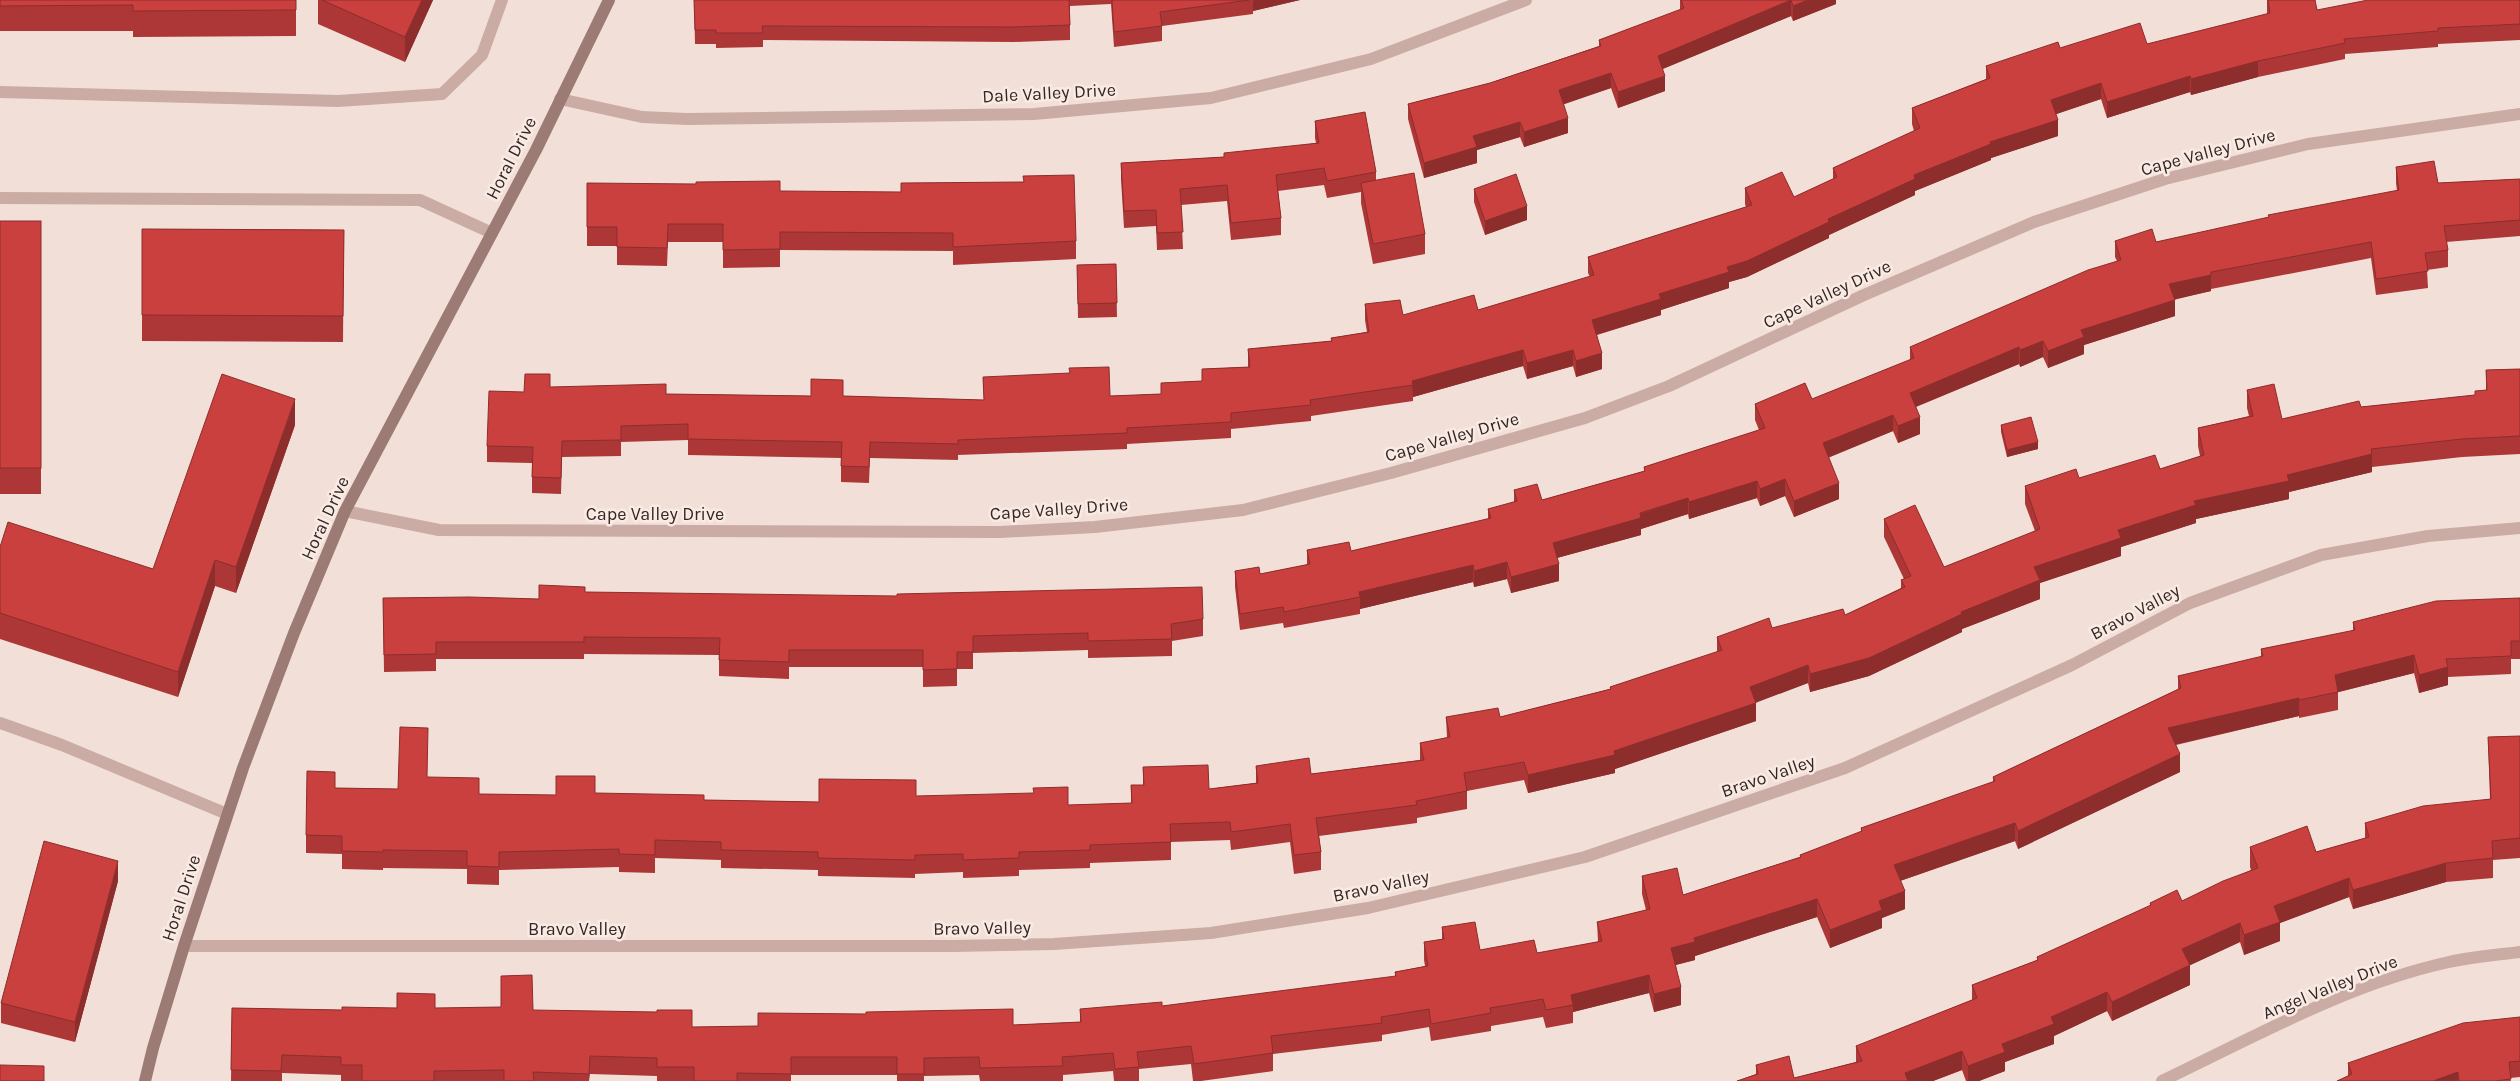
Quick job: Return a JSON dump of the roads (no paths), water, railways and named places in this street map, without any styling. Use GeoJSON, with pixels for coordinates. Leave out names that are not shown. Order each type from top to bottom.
{"type":"FeatureCollection","features":[{"type":"Feature","properties":{"kind":"street"},"geometry":{"type":"LineString","coordinates":[[0,92],[338,101],[442,94],[482,55],[502,0]]}},
{"type":"Feature","properties":{"kind":"street","name":"Horal Drive"},"geometry":{"type":"LineString","coordinates":[[145,1081],[184,946],[227,814],[294,633],[345,511],[492,233],[608,0]]}},
{"type":"Feature","properties":{"kind":"street","name":"Dale Valley Drive"},"geometry":{"type":"LineString","coordinates":[[560,99],[642,117],[687,119],[1034,114],[1211,98],[1371,59],[1526,0]]}},
{"type":"Feature","properties":{"kind":"street","name":"Cape Valley Drive"},"geometry":{"type":"LineString","coordinates":[[345,511],[439,530],[1000,532],[1095,527],[1243,510],[1391,473],[1585,418],[1669,386],[1864,295],[2034,222],[2166,180],[2308,144],[2520,114]]}},
{"type":"Feature","properties":{"kind":"street"},"geometry":{"type":"LineString","coordinates":[[0,198],[420,200],[492,233]]}},
{"type":"Feature","properties":{"kind":"street","name":"Bravo Valley"},"geometry":{"type":"LineString","coordinates":[[184,946],[954,946],[1054,944],[1211,933],[1368,908],[1585,857],[1845,768],[2072,665],[2190,603],[2321,555],[2428,536],[2520,528]]}},
{"type":"Feature","properties":{"kind":"street"},"geometry":{"type":"LineString","coordinates":[[0,723],[62,745],[227,814]]}},
{"type":"Feature","properties":{"kind":"street","name":"Angel Valley Drive"},"geometry":{"type":"LineString","coordinates":[[2162,1081],[2308,1012],[2382,981],[2449,962],[2520,952]]}}]}
